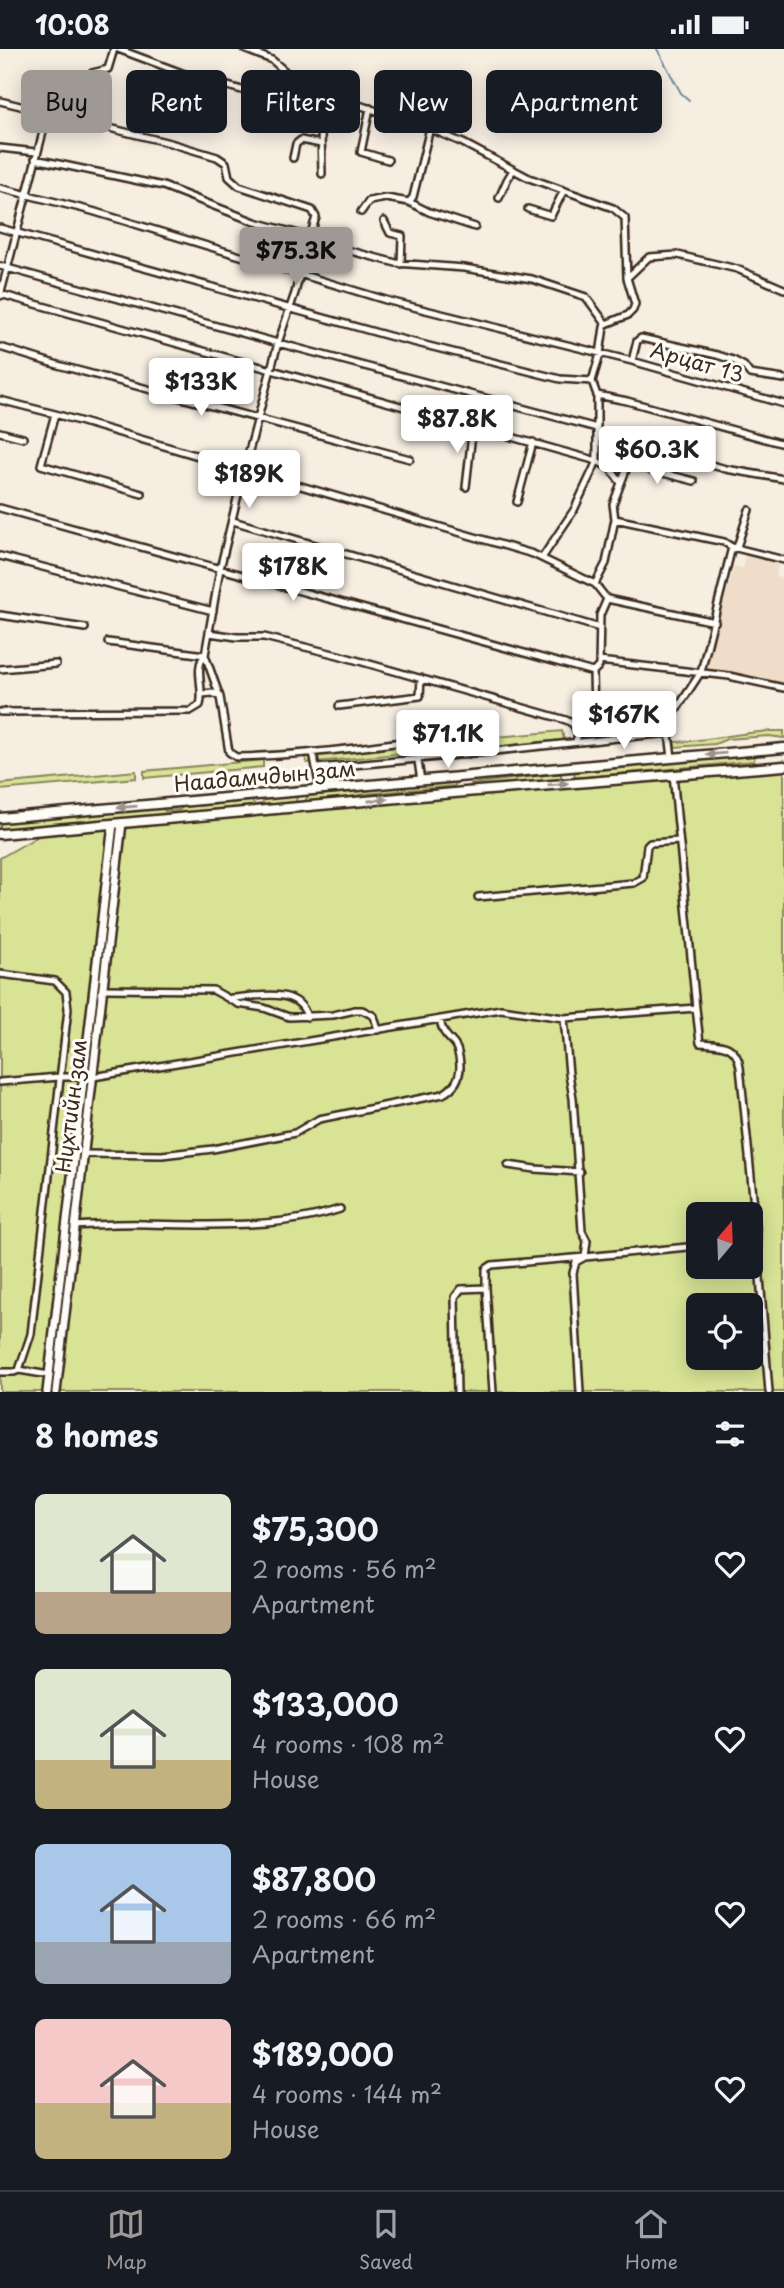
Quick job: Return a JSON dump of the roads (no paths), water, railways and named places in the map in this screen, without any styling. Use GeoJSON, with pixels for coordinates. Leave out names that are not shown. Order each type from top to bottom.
{"type":"FeatureCollection","features":[{"type":"Feature","properties":{"kind":"highway","name":"Наадамчдын зам"},"geometry":{"type":"LineString","coordinates":[[0,818],[784,748]]}},
{"type":"Feature","properties":{"kind":"highway"},"geometry":{"type":"LineString","coordinates":[[755,750],[760,760],[757,768]]}},
{"type":"Feature","properties":{"kind":"highway","name":"Наадамчдын зам"},"geometry":{"type":"LineString","coordinates":[[0,834],[784,766]]}},
{"type":"Feature","properties":{"kind":"highway"},"geometry":{"type":"LineString","coordinates":[[464,778],[465,792]]}},
{"type":"Feature","properties":{"kind":"highway"},"geometry":{"type":"LineString","coordinates":[[303,791],[300,798],[305,807]]}},
{"type":"Feature","properties":{"kind":"highway"},"geometry":{"type":"LineString","coordinates":[[254,795],[260,804],[257,811]]}},
{"type":"Feature","properties":{"kind":"highway"},"geometry":{"type":"LineString","coordinates":[[171,803],[173,818]]}},
{"type":"Feature","properties":{"kind":"main road","name":"Нүхтийн зам"},"geometry":{"type":"LineString","coordinates":[[56,1392],[83,1154],[89,1076],[103,989],[117,824]]}},
{"type":"Feature","properties":{"kind":"main road","name":"Нүхтийн зам"},"geometry":{"type":"LineString","coordinates":[[47,1392],[89,1076],[117,824]]}},
{"type":"Feature","properties":{"kind":"street"},"geometry":{"type":"LineString","coordinates":[[104,70],[108,69],[116,49],[241,89]]}},
{"type":"Feature","properties":{"kind":"street"},"geometry":{"type":"LineString","coordinates":[[244,49],[272,60],[283,70]]}},
{"type":"Feature","properties":{"kind":"street"},"geometry":{"type":"LineString","coordinates":[[0,101],[21,106]]}},
{"type":"Feature","properties":{"kind":"street"},"geometry":{"type":"LineString","coordinates":[[360,105],[374,109]]}},
{"type":"Feature","properties":{"kind":"street"},"geometry":{"type":"LineString","coordinates":[[370,108],[361,152],[388,160]]}},
{"type":"Feature","properties":{"kind":"street"},"geometry":{"type":"LineString","coordinates":[[112,129],[217,157],[226,163],[229,177],[239,186],[312,210],[316,217],[244,470],[220,569],[205,655],[220,697],[229,752],[232,755],[261,757],[423,739],[491,728]]}},
{"type":"Feature","properties":{"kind":"street"},"geometry":{"type":"LineString","coordinates":[[42,133],[0,295],[597,461],[610,468],[621,483]]}},
{"type":"Feature","properties":{"kind":"street"},"geometry":{"type":"LineString","coordinates":[[321,133],[322,174]]}},
{"type":"Feature","properties":{"kind":"street"},"geometry":{"type":"LineString","coordinates":[[410,202],[429,133]]}},
{"type":"Feature","properties":{"kind":"street"},"geometry":{"type":"LineString","coordinates":[[441,133],[563,192],[613,208],[625,218],[627,278],[635,304],[628,315],[606,324]]}},
{"type":"Feature","properties":{"kind":"street"},"geometry":{"type":"LineString","coordinates":[[293,158],[296,144],[301,140],[321,144]]}},
{"type":"Feature","properties":{"kind":"street"},"geometry":{"type":"LineString","coordinates":[[0,148],[163,185],[255,222],[401,264],[464,268],[532,279],[586,297],[606,324],[592,381],[597,395],[597,461],[574,510],[542,558]]}},
{"type":"Feature","properties":{"kind":"street"},"geometry":{"type":"LineString","coordinates":[[499,198],[513,170]]}},
{"type":"Feature","properties":{"kind":"street","name":"Арцат 13"},"geometry":{"type":"LineString","coordinates":[[0,188],[92,211],[389,301],[632,361],[784,404]]}},
{"type":"Feature","properties":{"kind":"street"},"geometry":{"type":"LineString","coordinates":[[528,209],[551,216],[563,192]]}},
{"type":"Feature","properties":{"kind":"street"},"geometry":{"type":"LineString","coordinates":[[361,212],[369,201],[386,198],[410,202],[429,212],[475,227]]}},
{"type":"Feature","properties":{"kind":"street"},"geometry":{"type":"LineString","coordinates":[[384,221],[390,233],[402,236],[401,264]]}},
{"type":"Feature","properties":{"kind":"street"},"geometry":{"type":"LineString","coordinates":[[0,228],[390,336],[560,379],[592,381]]}},
{"type":"Feature","properties":{"kind":"street"},"geometry":{"type":"LineString","coordinates":[[627,278],[649,257],[678,255],[737,269],[784,289]]}},
{"type":"Feature","properties":{"kind":"street"},"geometry":{"type":"LineString","coordinates":[[0,266],[597,428]]}},
{"type":"Feature","properties":{"kind":"street"},"geometry":{"type":"LineString","coordinates":[[632,361],[637,341],[641,338],[733,360],[744,366],[750,374],[784,380]]}},
{"type":"Feature","properties":{"kind":"street"},"geometry":{"type":"LineString","coordinates":[[0,347],[259,420],[410,459]]}},
{"type":"Feature","properties":{"kind":"street"},"geometry":{"type":"LineString","coordinates":[[597,395],[784,444]]}},
{"type":"Feature","properties":{"kind":"street"},"geometry":{"type":"LineString","coordinates":[[0,400],[542,558],[595,584],[607,599],[715,622]]}},
{"type":"Feature","properties":{"kind":"street"},"geometry":{"type":"LineString","coordinates":[[55,414],[41,465],[142,494]]}},
{"type":"Feature","properties":{"kind":"street"},"geometry":{"type":"LineString","coordinates":[[466,487],[473,425]]}},
{"type":"Feature","properties":{"kind":"street"},"geometry":{"type":"LineString","coordinates":[[0,432],[23,438]]}},
{"type":"Feature","properties":{"kind":"street"},"geometry":{"type":"LineString","coordinates":[[517,502],[533,442]]}},
{"type":"Feature","properties":{"kind":"street"},"geometry":{"type":"LineString","coordinates":[[595,584],[606,563],[615,519],[613,504],[636,444],[726,469],[784,479]]}},
{"type":"Feature","properties":{"kind":"street"},"geometry":{"type":"LineString","coordinates":[[628,464],[694,481]]}},
{"type":"Feature","properties":{"kind":"street"},"geometry":{"type":"LineString","coordinates":[[0,509],[593,672]]}},
{"type":"Feature","properties":{"kind":"street"},"geometry":{"type":"LineString","coordinates":[[672,758],[669,733],[673,715],[701,673],[735,547],[749,510]]}},
{"type":"Feature","properties":{"kind":"street"},"geometry":{"type":"LineString","coordinates":[[615,519],[724,542],[784,560]]}},
{"type":"Feature","properties":{"kind":"street"},"geometry":{"type":"LineString","coordinates":[[233,521],[600,628]]}},
{"type":"Feature","properties":{"kind":"street"},"geometry":{"type":"LineString","coordinates":[[0,556],[213,611]]}},
{"type":"Feature","properties":{"kind":"street"},"geometry":{"type":"LineString","coordinates":[[593,672],[597,670],[599,661],[602,608],[607,599]]}},
{"type":"Feature","properties":{"kind":"street"},"geometry":{"type":"LineString","coordinates":[[0,615],[85,628]]}},
{"type":"Feature","properties":{"kind":"street"},"geometry":{"type":"LineString","coordinates":[[209,633],[264,637],[421,678],[566,720],[573,724],[578,734]]}},
{"type":"Feature","properties":{"kind":"street"},"geometry":{"type":"LineString","coordinates":[[107,642],[205,655]]}},
{"type":"Feature","properties":{"kind":"street"},"geometry":{"type":"LineString","coordinates":[[0,712],[190,711],[200,705],[199,669],[201,659],[205,655]]}},
{"type":"Feature","properties":{"kind":"street"},"geometry":{"type":"LineString","coordinates":[[599,661],[729,676],[784,688]]}},
{"type":"Feature","properties":{"kind":"street"},"geometry":{"type":"LineString","coordinates":[[0,669],[56,664]]}},
{"type":"Feature","properties":{"kind":"street"},"geometry":{"type":"LineString","coordinates":[[576,741],[578,734],[591,725],[594,714],[593,672]]}},
{"type":"Feature","properties":{"kind":"street"},"geometry":{"type":"LineString","coordinates":[[339,706],[419,696],[421,678]]}},
{"type":"Feature","properties":{"kind":"street"},"geometry":{"type":"LineString","coordinates":[[201,694],[213,693],[220,697]]}},
{"type":"Feature","properties":{"kind":"street"},"geometry":{"type":"LineString","coordinates":[[317,768],[418,761],[576,741],[669,733]]}},
{"type":"Feature","properties":{"kind":"street"},"geometry":{"type":"LineString","coordinates":[[421,781],[418,761],[423,739]]}},
{"type":"Feature","properties":{"kind":"street"},"geometry":{"type":"LineString","coordinates":[[313,752],[320,789]]}},
{"type":"Feature","properties":{"kind":"street"},"geometry":{"type":"LineString","coordinates":[[673,774],[700,1043],[724,1046],[738,1055],[751,1202]]}},
{"type":"Feature","properties":{"kind":"street"},"geometry":{"type":"LineString","coordinates":[[478,897],[634,883],[643,878],[647,846],[650,843],[679,841]]}},
{"type":"Feature","properties":{"kind":"street"},"geometry":{"type":"LineString","coordinates":[[0,974],[55,981],[66,992],[68,1009],[31,1334],[19,1370]]}},
{"type":"Feature","properties":{"kind":"street"},"geometry":{"type":"LineString","coordinates":[[103,989],[213,989],[238,1004],[264,1008],[282,1015],[307,1017],[362,1010],[374,1016],[378,1030]]}},
{"type":"Feature","properties":{"kind":"street"},"geometry":{"type":"LineString","coordinates":[[228,999],[292,997],[304,1009],[307,1017]]}},
{"type":"Feature","properties":{"kind":"street"},"geometry":{"type":"LineString","coordinates":[[0,1082],[89,1076],[501,1009],[564,1018],[696,1008]]}},
{"type":"Feature","properties":{"kind":"street"},"geometry":{"type":"LineString","coordinates":[[564,1018],[580,1172],[582,1231],[587,1241],[584,1248],[585,1257]]}},
{"type":"Feature","properties":{"kind":"street"},"geometry":{"type":"LineString","coordinates":[[83,1154],[162,1155],[213,1149],[295,1133],[319,1119],[443,1094],[452,1090],[460,1078],[460,1067],[456,1046],[444,1034],[440,1019]]}},
{"type":"Feature","properties":{"kind":"street"},"geometry":{"type":"LineString","coordinates":[[508,1165],[536,1170],[580,1172]]}},
{"type":"Feature","properties":{"kind":"street"},"geometry":{"type":"LineString","coordinates":[[75,1226],[204,1225],[283,1221],[317,1216],[340,1209]]}},
{"type":"Feature","properties":{"kind":"street"},"geometry":{"type":"LineString","coordinates":[[493,1392],[486,1269],[492,1265],[686,1247]]}},
{"type":"Feature","properties":{"kind":"street"},"geometry":{"type":"LineString","coordinates":[[580,1392],[573,1273],[576,1262],[585,1257]]}},
{"type":"Feature","properties":{"kind":"street"},"geometry":{"type":"LineString","coordinates":[[758,1279],[769,1392]]}},
{"type":"Feature","properties":{"kind":"street"},"geometry":{"type":"LineString","coordinates":[[457,1392],[455,1297],[461,1289],[486,1288]]}},
{"type":"Feature","properties":{"kind":"street"},"geometry":{"type":"LineString","coordinates":[[0,1372],[14,1373],[19,1370],[49,1375]]}},
{"type":"Feature","properties":{"kind":"waterway"},"geometry":{"type":"LineString","coordinates":[[657,49],[681,93],[689,100]]}}]}
